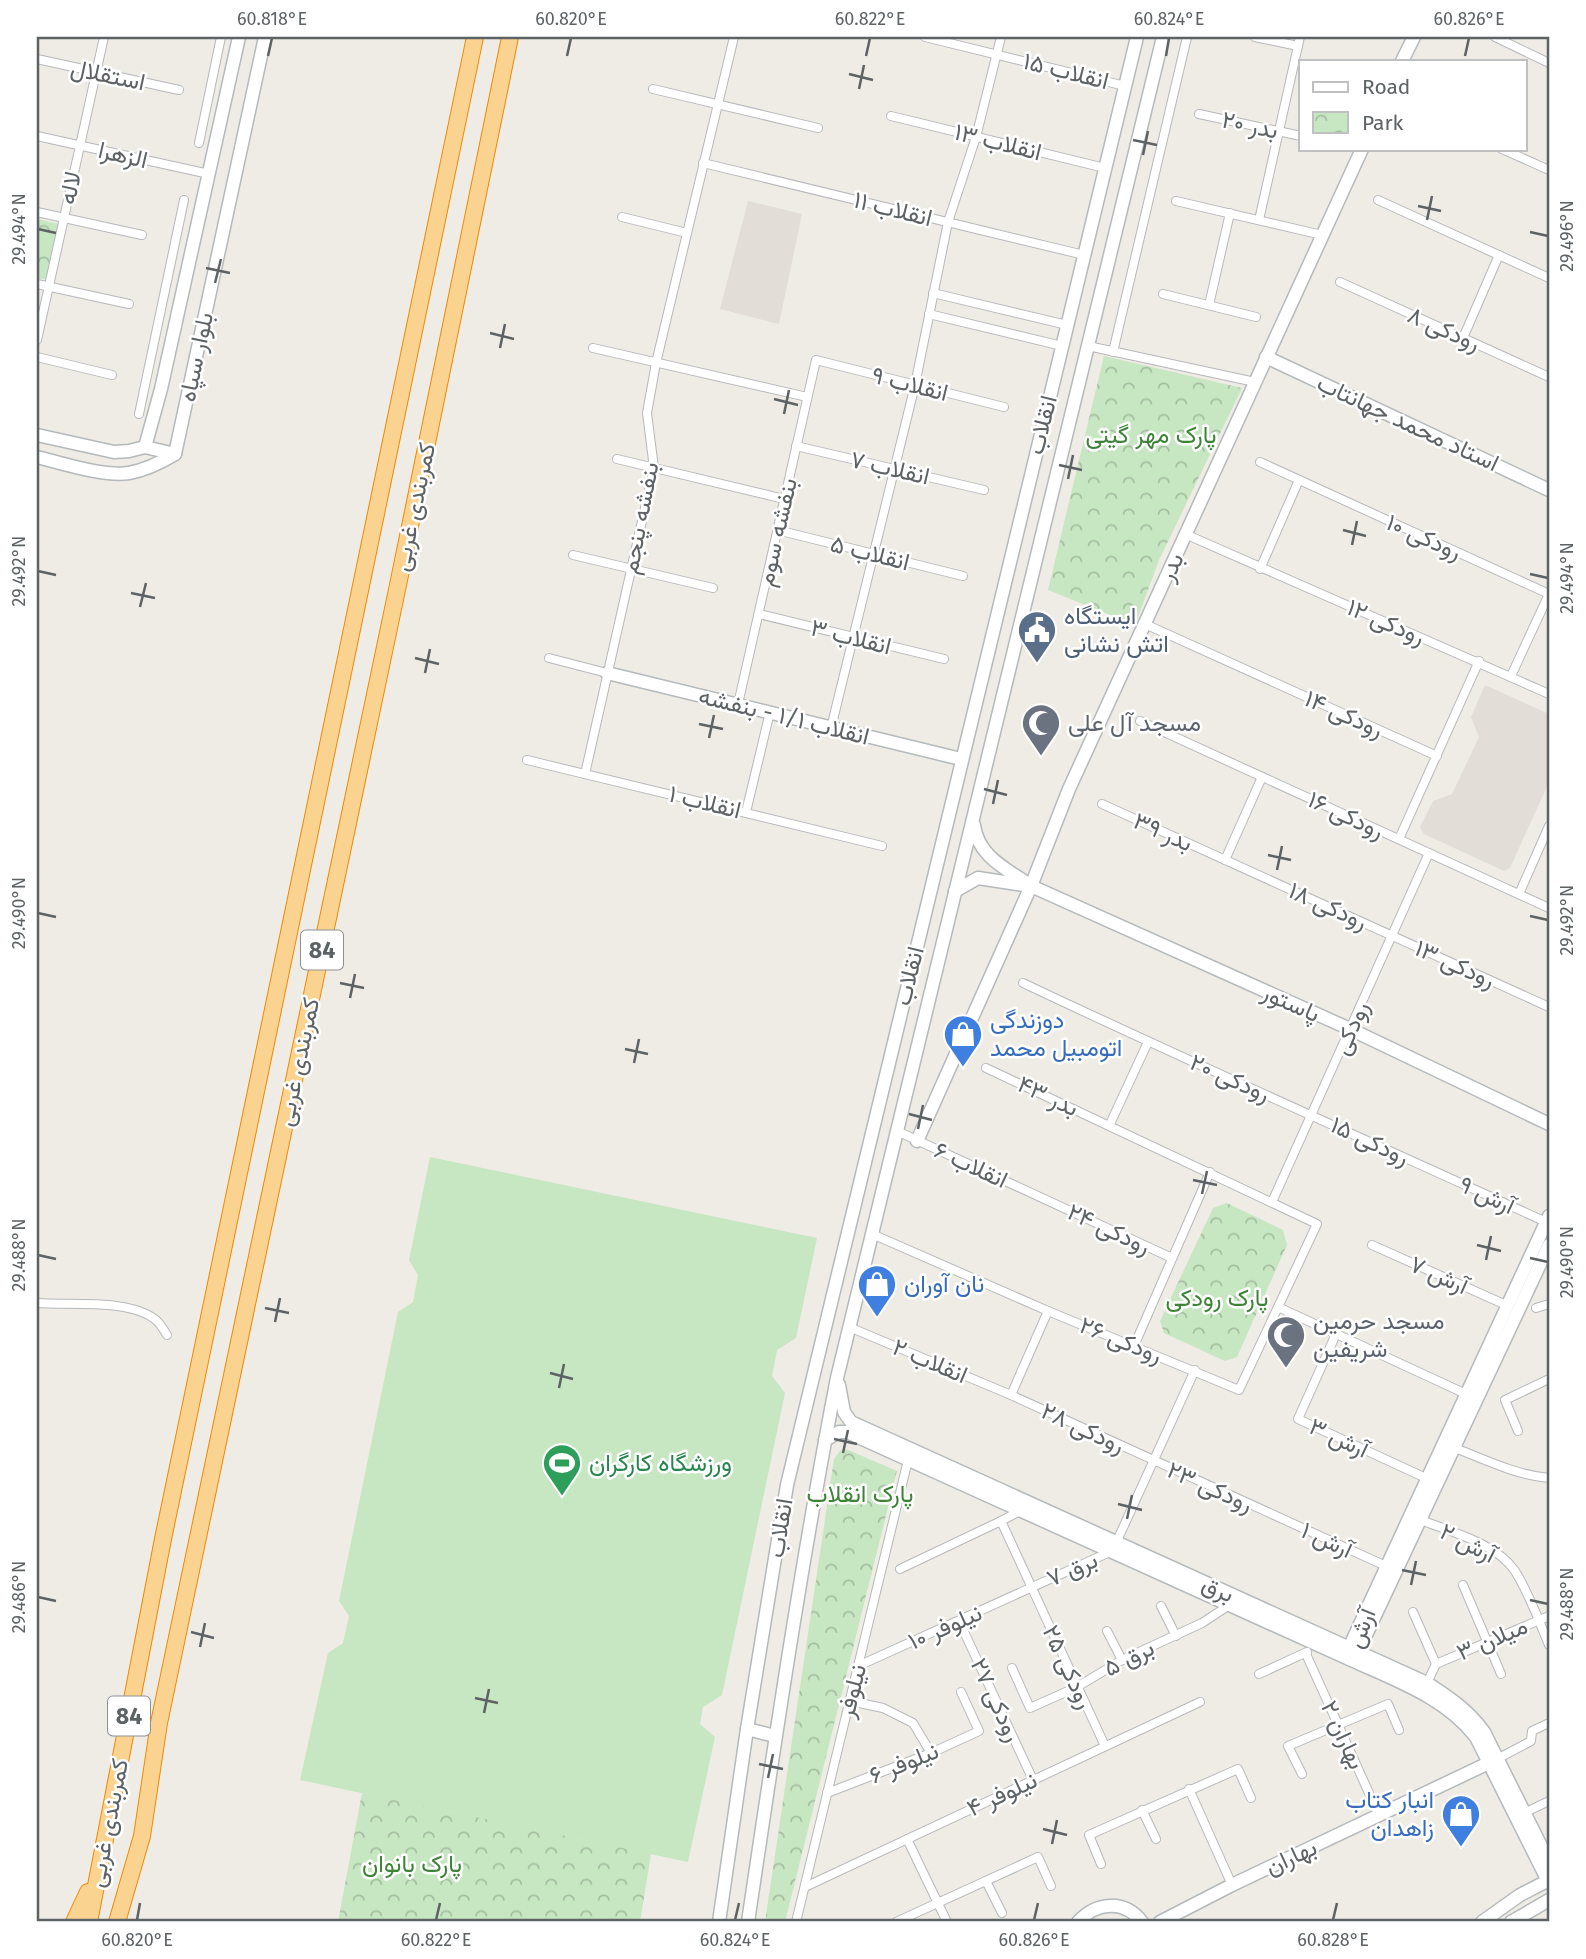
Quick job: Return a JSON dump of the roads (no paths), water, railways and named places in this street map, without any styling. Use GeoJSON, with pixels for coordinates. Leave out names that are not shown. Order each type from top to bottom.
{"type":"FeatureCollection","features":[{"type":"Feature","properties":{"kind":"highway","name":"کمربندی غربی"},"geometry":{"type":"LineString","coordinates":[[89,1922],[163,1539],[475,37]]}},
{"type":"Feature","properties":{"kind":"highway","name":"کمربندی غربی"},"geometry":{"type":"LineString","coordinates":[[117,1922],[142,1836],[159,1723],[510,37]]}},
{"type":"Feature","properties":{"kind":"highway"},"geometry":{"type":"LineString","coordinates":[[74,1922],[98,1871]]}},
{"type":"Feature","properties":{"kind":"street","name":"لاله"},"geometry":{"type":"LineString","coordinates":[[37,340],[104,37]]}},
{"type":"Feature","properties":{"kind":"street"},"geometry":{"type":"LineString","coordinates":[[199,142],[221,37]]}},
{"type":"Feature","properties":{"kind":"street","name":"بلوار سپاه"},"geometry":{"type":"LineString","coordinates":[[145,447],[239,37]]}},
{"type":"Feature","properties":{"kind":"street","name":"بلوار سپاه"},"geometry":{"type":"LineString","coordinates":[[175,454],[265,37]]}},
{"type":"Feature","properties":{"kind":"street","name":"بنفشه پنجم"},"geometry":{"type":"LineString","coordinates":[[585,774],[654,468],[647,413],[656,363],[734,37]]}},
{"type":"Feature","properties":{"kind":"street","name":"انقلاب ۱۵"},"geometry":{"type":"LineString","coordinates":[[925,37],[1125,86]]}},
{"type":"Feature","properties":{"kind":"street"},"geometry":{"type":"LineString","coordinates":[[831,728],[915,385],[948,222],[976,137],[1001,37]]}},
{"type":"Feature","properties":{"kind":"street","name":"انقلاب"},"geometry":{"type":"LineString","coordinates":[[719,1922],[747,1728],[787,1485],[1137,37]]}},
{"type":"Feature","properties":{"kind":"street","name":"انقلاب"},"geometry":{"type":"LineString","coordinates":[[748,1922],[775,1736],[837,1377],[1163,37]]}},
{"type":"Feature","properties":{"kind":"street"},"geometry":{"type":"LineString","coordinates":[[1114,352],[1187,37]]}},
{"type":"Feature","properties":{"kind":"street"},"geometry":{"type":"LineString","coordinates":[[1255,37],[1298,46]]}},
{"type":"Feature","properties":{"kind":"street"},"geometry":{"type":"LineString","coordinates":[[1259,220],[1300,37]]}},
{"type":"Feature","properties":{"kind":"street"},"geometry":{"type":"LineString","coordinates":[[1402,60],[1414,37]]}},
{"type":"Feature","properties":{"kind":"street"},"geometry":{"type":"LineString","coordinates":[[1495,37],[1549,63]]}},
{"type":"Feature","properties":{"kind":"street","name":"استقلال"},"geometry":{"type":"LineString","coordinates":[[37,59],[179,90]]}},
{"type":"Feature","properties":{"kind":"street"},"geometry":{"type":"LineString","coordinates":[[216,59],[233,64]]}},
{"type":"Feature","properties":{"kind":"street"},"geometry":{"type":"LineString","coordinates":[[653,89],[818,128]]}},
{"type":"Feature","properties":{"kind":"street","name":"بدر ۲۰"},"geometry":{"type":"LineString","coordinates":[[1199,114],[1299,136]]}},
{"type":"Feature","properties":{"kind":"street","name":"انقلاب ۱۳"},"geometry":{"type":"LineString","coordinates":[[891,116],[1105,168]]}},
{"type":"Feature","properties":{"kind":"street","name":"الزهرا"},"geometry":{"type":"LineString","coordinates":[[37,136],[209,174]]}},
{"type":"Feature","properties":{"kind":"street","name":"بدر"},"geometry":{"type":"LineString","coordinates":[[917,1141],[1031,886],[1069,789],[1362,150]]}},
{"type":"Feature","properties":{"kind":"street"},"geometry":{"type":"LineString","coordinates":[[1504,150],[1549,170]]}},
{"type":"Feature","properties":{"kind":"street","name":"انقلاب ۱۱"},"geometry":{"type":"LineString","coordinates":[[703,163],[1084,255]]}},
{"type":"Feature","properties":{"kind":"street"},"geometry":{"type":"LineString","coordinates":[[139,414],[184,200]]}},
{"type":"Feature","properties":{"kind":"street"},"geometry":{"type":"LineString","coordinates":[[1378,200],[1549,278]]}},
{"type":"Feature","properties":{"kind":"street"},"geometry":{"type":"LineString","coordinates":[[1176,201],[1322,235]]}},
{"type":"Feature","properties":{"kind":"street"},"geometry":{"type":"LineString","coordinates":[[1095,210],[1119,216]]}},
{"type":"Feature","properties":{"kind":"street"},"geometry":{"type":"LineString","coordinates":[[37,212],[142,235]]}},
{"type":"Feature","properties":{"kind":"street"},"geometry":{"type":"LineString","coordinates":[[1209,305],[1230,213]]}},
{"type":"Feature","properties":{"kind":"street"},"geometry":{"type":"LineString","coordinates":[[622,217],[687,233]]}},
{"type":"Feature","properties":{"kind":"street"},"geometry":{"type":"LineString","coordinates":[[1463,338],[1499,255]]}},
{"type":"Feature","properties":{"kind":"street","name":"رودکی ۸"},"geometry":{"type":"LineString","coordinates":[[1339,282],[1549,377]]}},
{"type":"Feature","properties":{"kind":"street"},"geometry":{"type":"LineString","coordinates":[[37,284],[129,304]]}},
{"type":"Feature","properties":{"kind":"street"},"geometry":{"type":"LineString","coordinates":[[933,293],[1067,325]]}},
{"type":"Feature","properties":{"kind":"street"},"geometry":{"type":"LineString","coordinates":[[1163,294],[1256,317]]}},
{"type":"Feature","properties":{"kind":"street"},"geometry":{"type":"LineString","coordinates":[[162,306],[178,310]]}},
{"type":"Feature","properties":{"kind":"street"},"geometry":{"type":"LineString","coordinates":[[929,314],[1062,346]]}},
{"type":"Feature","properties":{"kind":"street"},"geometry":{"type":"LineString","coordinates":[[1088,346],[1255,382]]}},
{"type":"Feature","properties":{"kind":"street"},"geometry":{"type":"LineString","coordinates":[[593,348],[807,397]]}},
{"type":"Feature","properties":{"kind":"street"},"geometry":{"type":"LineString","coordinates":[[37,357],[112,375]]}},
{"type":"Feature","properties":{"kind":"street","name":"استاد محمد جهانتاب"},"geometry":{"type":"LineString","coordinates":[[1266,357],[1549,489]]}},
{"type":"Feature","properties":{"kind":"street","name":"انقلاب ۹"},"geometry":{"type":"LineString","coordinates":[[816,360],[1004,407]]}},
{"type":"Feature","properties":{"kind":"street","name":"بنفشه سوم"},"geometry":{"type":"LineString","coordinates":[[738,704],[816,360]]}},
{"type":"Feature","properties":{"kind":"street"},"geometry":{"type":"LineString","coordinates":[[37,435],[114,452],[129,452],[145,447],[175,454]]}},
{"type":"Feature","properties":{"kind":"street","name":"انقلاب ۷"},"geometry":{"type":"LineString","coordinates":[[796,446],[984,490]]}},
{"type":"Feature","properties":{"kind":"street"},"geometry":{"type":"LineString","coordinates":[[37,457],[126,474],[152,467],[175,454]]}},
{"type":"Feature","properties":{"kind":"street"},"geometry":{"type":"LineString","coordinates":[[617,459],[784,499]]}},
{"type":"Feature","properties":{"kind":"street","name":"رودکی ۱۰"},"geometry":{"type":"LineString","coordinates":[[1260,462],[1549,594]]}},
{"type":"Feature","properties":{"kind":"street"},"geometry":{"type":"LineString","coordinates":[[1260,569],[1299,480]]}},
{"type":"Feature","properties":{"kind":"street","name":"انقلاب ۵"},"geometry":{"type":"LineString","coordinates":[[777,530],[963,576]]}},
{"type":"Feature","properties":{"kind":"street","name":"رودکی ۱۲"},"geometry":{"type":"LineString","coordinates":[[1185,534],[1549,694]]}},
{"type":"Feature","properties":{"kind":"street"},"geometry":{"type":"LineString","coordinates":[[573,555],[713,588]]}},
{"type":"Feature","properties":{"kind":"street"},"geometry":{"type":"LineString","coordinates":[[1511,676],[1549,594]]}},
{"type":"Feature","properties":{"kind":"street","name":"انقلاب ۳"},"geometry":{"type":"LineString","coordinates":[[759,614],[944,659]]}},
{"type":"Feature","properties":{"kind":"street","name":"رودکی ۱۴"},"geometry":{"type":"LineString","coordinates":[[1144,624],[1437,756]]}},
{"type":"Feature","properties":{"kind":"street"},"geometry":{"type":"LineString","coordinates":[[549,658],[607,673]]}},
{"type":"Feature","properties":{"kind":"street"},"geometry":{"type":"LineString","coordinates":[[1399,839],[1479,661]]}},
{"type":"Feature","properties":{"kind":"street","name":"انقلاب ۱/۱ - بنفشه"},"geometry":{"type":"LineString","coordinates":[[607,673],[961,759]]}},
{"type":"Feature","properties":{"kind":"street"},"geometry":{"type":"LineString","coordinates":[[746,812],[769,712]]}},
{"type":"Feature","properties":{"kind":"street","name":"رودکی ۱۶"},"geometry":{"type":"LineString","coordinates":[[1140,721],[1549,908]]}},
{"type":"Feature","properties":{"kind":"street","name":"انقلاب ۱"},"geometry":{"type":"LineString","coordinates":[[527,760],[882,846]]}},
{"type":"Feature","properties":{"kind":"street"},"geometry":{"type":"LineString","coordinates":[[1224,860],[1262,777]]}},
{"type":"Feature","properties":{"kind":"street","name":"بدر ۳۹"},"geometry":{"type":"LineString","coordinates":[[1102,804],[1224,860]]}},
{"type":"Feature","properties":{"kind":"street"},"geometry":{"type":"LineString","coordinates":[[973,816],[976,838],[987,855],[1031,886]]}},
{"type":"Feature","properties":{"kind":"street"},"geometry":{"type":"LineString","coordinates":[[1519,894],[1549,826]]}},
{"type":"Feature","properties":{"kind":"street","name":"رودکی"},"geometry":{"type":"LineString","coordinates":[[1272,1202],[1429,853]]}},
{"type":"Feature","properties":{"kind":"street","name":"رودکی ۱۸"},"geometry":{"type":"LineString","coordinates":[[1224,860],[1392,936]]}},
{"type":"Feature","properties":{"kind":"street"},"geometry":{"type":"LineString","coordinates":[[955,891],[978,878],[986,877],[1031,886]]}},
{"type":"Feature","properties":{"kind":"street","name":"پاستور"},"geometry":{"type":"LineString","coordinates":[[1031,886],[1350,1029],[1549,1124]]}},
{"type":"Feature","properties":{"kind":"street","name":"رودکی ۱۳"},"geometry":{"type":"LineString","coordinates":[[1392,936],[1549,1007]]}},
{"type":"Feature","properties":{"kind":"street","name":"رودکی ۲۰"},"geometry":{"type":"LineString","coordinates":[[1023,983],[1148,1042],[1312,1114]]}},
{"type":"Feature","properties":{"kind":"street"},"geometry":{"type":"LineString","coordinates":[[1110,1125],[1148,1042]]}},
{"type":"Feature","properties":{"kind":"street","name":"بدر ۴۳"},"geometry":{"type":"LineString","coordinates":[[986,1068],[1317,1224],[1278,1307]]}},
{"type":"Feature","properties":{"kind":"street","name":"رودکی ۱۵"},"geometry":{"type":"LineString","coordinates":[[1312,1114],[1429,1167]]}},
{"type":"Feature","properties":{"kind":"street","name":"انقلاب ۶"},"geometry":{"type":"LineString","coordinates":[[897,1131],[1045,1200]]}},
{"type":"Feature","properties":{"kind":"street","name":"آرش ۹"},"geometry":{"type":"LineString","coordinates":[[1429,1167],[1548,1219]]}},
{"type":"Feature","properties":{"kind":"street"},"geometry":{"type":"LineString","coordinates":[[1135,1346],[1210,1172]]}},
{"type":"Feature","properties":{"kind":"street","name":"رودکی ۲۴"},"geometry":{"type":"LineString","coordinates":[[1045,1200],[1172,1258]]}},
{"type":"Feature","properties":{"kind":"street","name":"آرش"},"geometry":{"type":"LineString","coordinates":[[1352,1653],[1388,1567],[1416,1518],[1428,1479],[1450,1446],[1466,1394],[1548,1219]]}},
{"type":"Feature","properties":{"kind":"street","name":"رودکی ۲۶"},"geometry":{"type":"LineString","coordinates":[[872,1234],[1048,1311],[1240,1390],[1278,1307]]}},
{"type":"Feature","properties":{"kind":"street","name":"آرش ۷"},"geometry":{"type":"LineString","coordinates":[[1372,1245],[1506,1305]]}},
{"type":"Feature","properties":{"kind":"street","name":"آرش"},"geometry":{"type":"LineString","coordinates":[[1352,1653],[1450,1446],[1546,1260],[1549,1245]]}},
{"type":"Feature","properties":{"kind":"street"},"geometry":{"type":"LineString","coordinates":[[37,1303],[127,1308],[144,1313],[157,1321],[167,1335]]}},
{"type":"Feature","properties":{"kind":"street"},"geometry":{"type":"LineString","coordinates":[[1536,1308],[1549,1304]]}},
{"type":"Feature","properties":{"kind":"street"},"geometry":{"type":"LineString","coordinates":[[1278,1307],[1466,1394]]}},
{"type":"Feature","properties":{"kind":"street"},"geometry":{"type":"LineString","coordinates":[[1012,1395],[1048,1311]]}},
{"type":"Feature","properties":{"kind":"street","name":"انقلاب ۲"},"geometry":{"type":"LineString","coordinates":[[849,1327],[1012,1395]]}},
{"type":"Feature","properties":{"kind":"street","name":"آرش ۳"},"geometry":{"type":"LineString","coordinates":[[1336,1334],[1298,1419],[1428,1479]]}},
{"type":"Feature","properties":{"kind":"street"},"geometry":{"type":"LineString","coordinates":[[1114,1547],[1195,1370]]}},
{"type":"Feature","properties":{"kind":"street","name":"برق"},"geometry":{"type":"LineString","coordinates":[[837,1377],[844,1412],[851,1422],[910,1455],[1022,1510],[1114,1547],[1308,1648],[1352,1653],[1450,1709],[1495,1760],[1525,1812],[1549,1862]]}},
{"type":"Feature","properties":{"kind":"street"},"geometry":{"type":"LineString","coordinates":[[1517,1431],[1505,1400],[1549,1379]]}},
{"type":"Feature","properties":{"kind":"street","name":"رودکی ۲۸"},"geometry":{"type":"LineString","coordinates":[[1012,1395],[1154,1462]]}},
{"type":"Feature","properties":{"kind":"street","name":"برق"},"geometry":{"type":"LineString","coordinates":[[825,1440],[839,1432],[847,1432],[910,1455],[1427,1684],[1456,1702],[1472,1715],[1485,1731],[1495,1760],[1549,1881]]}},
{"type":"Feature","properties":{"kind":"street"},"geometry":{"type":"LineString","coordinates":[[1450,1446],[1509,1470],[1549,1478]]}},
{"type":"Feature","properties":{"kind":"street","name":"نیلوفر"},"geometry":{"type":"LineString","coordinates":[[796,1922],[910,1455]]}},
{"type":"Feature","properties":{"kind":"street","name":"رودکی ۲۳"},"geometry":{"type":"LineString","coordinates":[[1154,1462],[1267,1512]]}},
{"type":"Feature","properties":{"kind":"street"},"geometry":{"type":"LineString","coordinates":[[900,1569],[1022,1510]]}},
{"type":"Feature","properties":{"kind":"street","name":"آرش ۱"},"geometry":{"type":"LineString","coordinates":[[1267,1512],[1388,1567]]}},
{"type":"Feature","properties":{"kind":"street","name":"آرش ۲"},"geometry":{"type":"LineString","coordinates":[[1416,1518],[1496,1553],[1514,1570],[1549,1645]]}},
{"type":"Feature","properties":{"kind":"street","name":"رودکی ۲۵"},"geometry":{"type":"LineString","coordinates":[[1002,1521],[1105,1746]]}},
{"type":"Feature","properties":{"kind":"street","name":"برق ۷"},"geometry":{"type":"LineString","coordinates":[[1032,1588],[1114,1547]]}},
{"type":"Feature","properties":{"kind":"street"},"geometry":{"type":"LineString","coordinates":[[1462,1585],[1501,1674]]}},
{"type":"Feature","properties":{"kind":"street","name":"نیلوفر ۱۰"},"geometry":{"type":"LineString","coordinates":[[858,1666],[1032,1588]]}},
{"type":"Feature","properties":{"kind":"street"},"geometry":{"type":"LineString","coordinates":[[1161,1606],[1175,1636]]}},
{"type":"Feature","properties":{"kind":"street","name":"برق ۵"},"geometry":{"type":"LineString","coordinates":[[1012,1668],[1030,1708],[1077,1687],[1122,1660],[1202,1623],[1228,1606]]}},
{"type":"Feature","properties":{"kind":"street"},"geometry":{"type":"LineString","coordinates":[[1413,1612],[1436,1664],[1427,1684]]}},
{"type":"Feature","properties":{"kind":"street","name":"میلان ۳"},"geometry":{"type":"LineString","coordinates":[[1436,1664],[1549,1616]]}},
{"type":"Feature","properties":{"kind":"street","name":"رودکی ۲۷"},"geometry":{"type":"LineString","coordinates":[[959,1620],[1033,1780]]}},
{"type":"Feature","properties":{"kind":"street"},"geometry":{"type":"LineString","coordinates":[[1107,1630],[1122,1660]]}},
{"type":"Feature","properties":{"kind":"street"},"geometry":{"type":"LineString","coordinates":[[1259,1674],[1308,1648]]}},
{"type":"Feature","properties":{"kind":"street","name":"بهاران ۲"},"geometry":{"type":"LineString","coordinates":[[1308,1648],[1379,1815]]}},
{"type":"Feature","properties":{"kind":"street","name":"نیلوفر ۶"},"geometry":{"type":"LineString","coordinates":[[827,1793],[931,1753],[979,1731],[961,1692]]}},
{"type":"Feature","properties":{"kind":"street"},"geometry":{"type":"LineString","coordinates":[[849,1700],[913,1723],[931,1753]]}},
{"type":"Feature","properties":{"kind":"street","name":"نیلوفر ۴"},"geometry":{"type":"LineString","coordinates":[[805,1887],[1200,1702]]}},
{"type":"Feature","properties":{"kind":"street"},"geometry":{"type":"LineString","coordinates":[[1302,1774],[1288,1746],[1388,1704],[1399,1730]]}},
{"type":"Feature","properties":{"kind":"street"},"geometry":{"type":"LineString","coordinates":[[1495,1760],[1531,1741],[1532,1731],[1549,1723]]}},
{"type":"Feature","properties":{"kind":"street"},"geometry":{"type":"LineString","coordinates":[[747,1728],[775,1736]]}},
{"type":"Feature","properties":{"kind":"street","name":"بهاران"},"geometry":{"type":"LineString","coordinates":[[1160,1922],[1495,1760]]}},
{"type":"Feature","properties":{"kind":"street"},"geometry":{"type":"LineString","coordinates":[[1101,1864],[1088,1835],[1189,1789],[1238,1769],[1251,1798]]}},
{"type":"Feature","properties":{"kind":"street"},"geometry":{"type":"LineString","coordinates":[[1189,1789],[1232,1885]]}},
{"type":"Feature","properties":{"kind":"street"},"geometry":{"type":"LineString","coordinates":[[1525,1812],[1549,1801]]}},
{"type":"Feature","properties":{"kind":"street"},"geometry":{"type":"LineString","coordinates":[[1142,1810],[1156,1839]]}},
{"type":"Feature","properties":{"kind":"street"},"geometry":{"type":"LineString","coordinates":[[907,1839],[947,1922]]}},
{"type":"Feature","properties":{"kind":"street"},"geometry":{"type":"LineString","coordinates":[[895,1922],[1038,1857],[1051,1886]]}},
{"type":"Feature","properties":{"kind":"street"},"geometry":{"type":"LineString","coordinates":[[986,1881],[1002,1913]]}},
{"type":"Feature","properties":{"kind":"street"},"geometry":{"type":"LineString","coordinates":[[1482,1922],[1520,1895],[1549,1881]]}},
{"type":"Feature","properties":{"kind":"street"},"geometry":{"type":"LineString","coordinates":[[1511,1922],[1549,1900]]}},
{"type":"Feature","properties":{"kind":"street"},"geometry":{"type":"LineString","coordinates":[[1078,1922],[1084,1914],[1107,1905],[1130,1911],[1142,1922]]}},
{"type":"Feature","properties":{"kind":"place","name":"ایستگاه اتش نشانی"},"geometry":{"type":"Point","coordinates":[1037,664]}},
{"type":"Feature","properties":{"kind":"place","name":"مسجد آل علی"},"geometry":{"type":"Point","coordinates":[1041,757]}},
{"type":"Feature","properties":{"kind":"place","name":"دوزندگی اتومبیل محمد"},"geometry":{"type":"Point","coordinates":[963,1068]}},
{"type":"Feature","properties":{"kind":"place","name":"نان آوران"},"geometry":{"type":"Point","coordinates":[877,1318]}},
{"type":"Feature","properties":{"kind":"place","name":"مسجد حرمین شریفین"},"geometry":{"type":"Point","coordinates":[1286,1369]}},
{"type":"Feature","properties":{"kind":"place","name":"ورزشگاه کارگران"},"geometry":{"type":"Point","coordinates":[562,1497]}},
{"type":"Feature","properties":{"kind":"place","name":"انبار کتاب زاهدان"},"geometry":{"type":"Point","coordinates":[1461,1848]}},
{"type":"Feature","properties":{"kind":"park label","name":"پارک مهر گیتی"},"geometry":{"type":"Point","coordinates":[1151,435]}},
{"type":"Feature","properties":{"kind":"park label","name":"پارک رودکی"},"geometry":{"type":"Point","coordinates":[1217,1298]}},
{"type":"Feature","properties":{"kind":"park label","name":"پارک انقلاب"},"geometry":{"type":"Point","coordinates":[860,1494]}},
{"type":"Feature","properties":{"kind":"park label","name":"پارک بانوان"},"geometry":{"type":"Point","coordinates":[412,1864]}}]}
